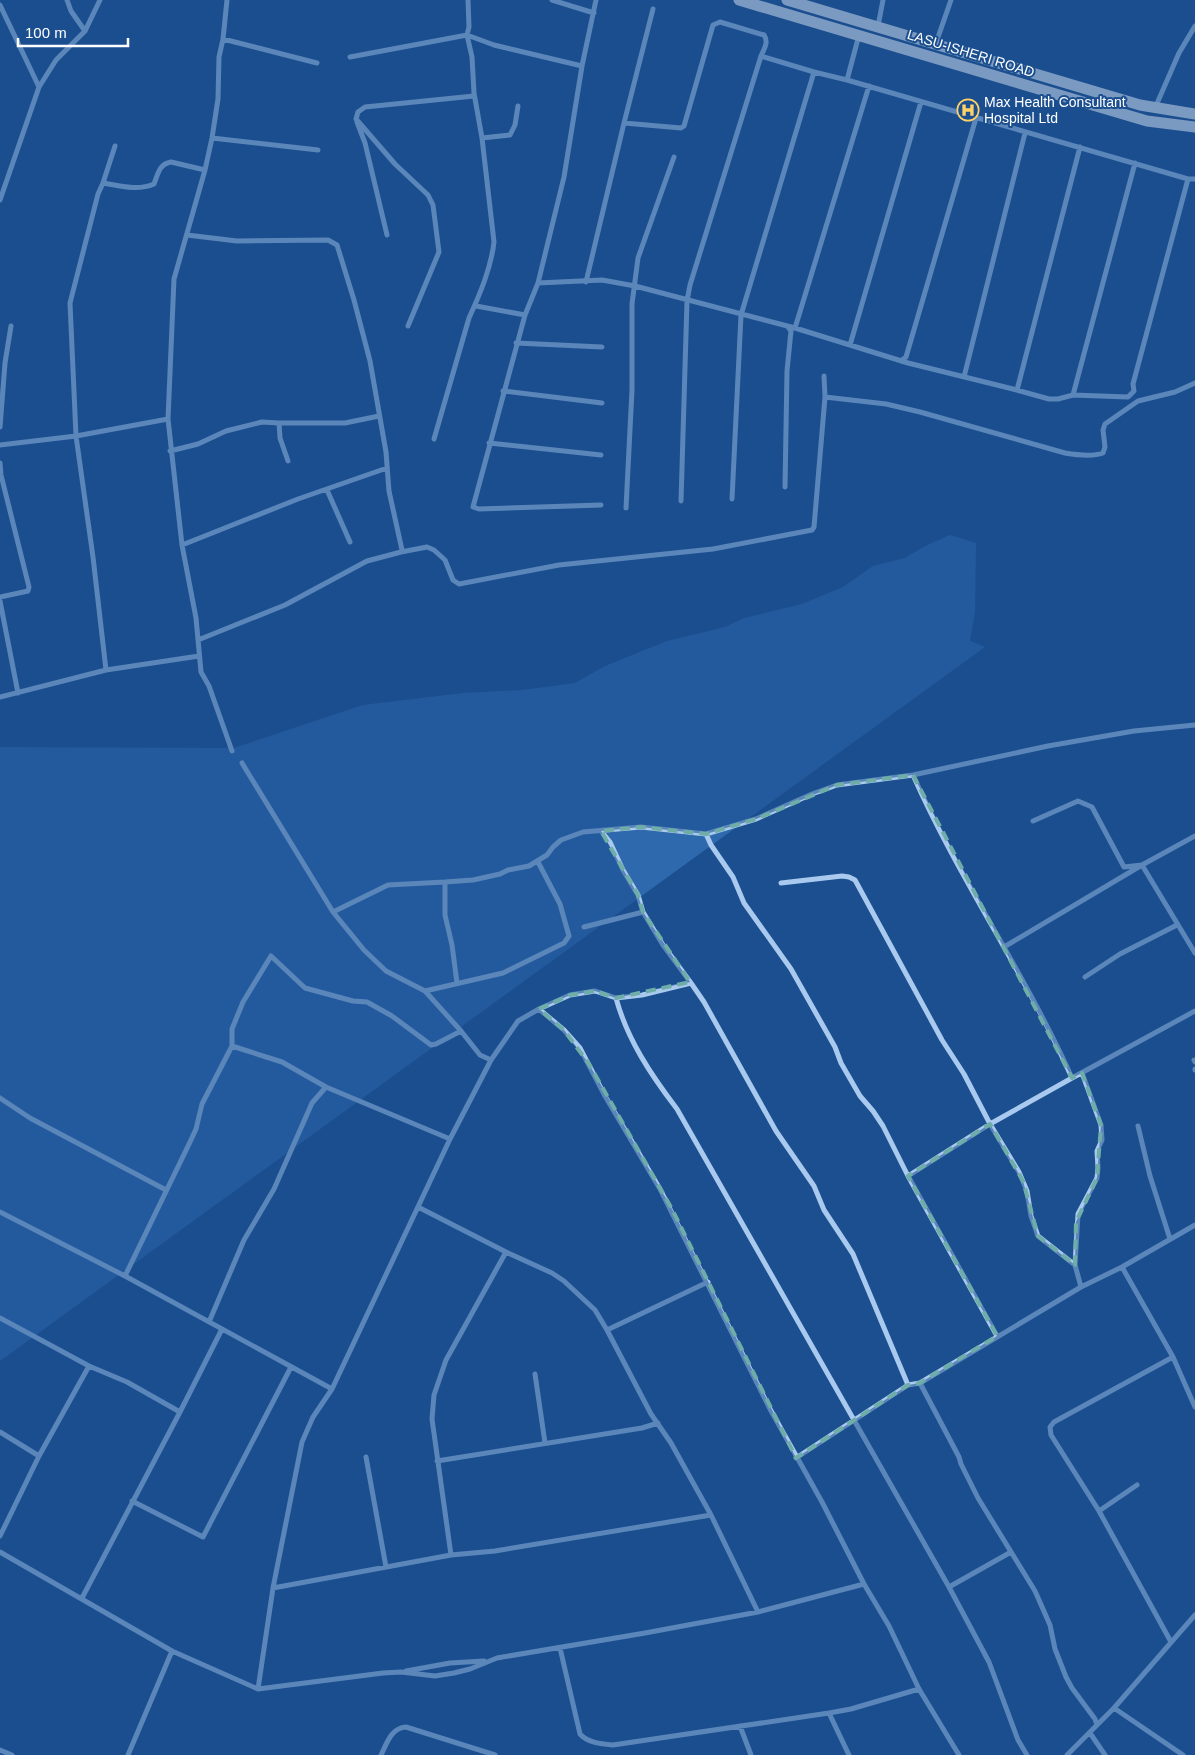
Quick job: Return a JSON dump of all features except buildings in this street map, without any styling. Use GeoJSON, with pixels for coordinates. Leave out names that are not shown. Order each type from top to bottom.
{"type":"FeatureCollection","features":[{"type":"Feature","properties":{"kind":"main road","name":"LASU-ISHERI ROAD"},"geometry":{"type":"LineString","coordinates":[[739,0],[1146,121],[1195,127]]}},
{"type":"Feature","properties":{"kind":"main road","name":"LASU-ISHERI ROAD"},"geometry":{"type":"LineString","coordinates":[[787,0],[1155,108],[1195,114]]}},
{"type":"Feature","properties":{"kind":"main road"},"geometry":{"type":"LineString","coordinates":[[1030,86],[1034,74]]}},
{"type":"Feature","properties":{"kind":"street"},"geometry":{"type":"LineString","coordinates":[[67,0],[71,11],[84,31]]}},
{"type":"Feature","properties":{"kind":"street"},"geometry":{"type":"LineString","coordinates":[[0,200],[39,88],[56,60],[84,31],[100,0]]}},
{"type":"Feature","properties":{"kind":"street"},"geometry":{"type":"LineString","coordinates":[[227,0],[219,57],[218,99],[212,138],[205,170],[174,279],[168,419],[170,451],[182,545],[196,618],[201,672],[209,686],[232,751]]}},
{"type":"Feature","properties":{"kind":"street"},"geometry":{"type":"LineString","coordinates":[[434,439],[469,318],[476,306],[493,254],[494,242],[482,138],[474,96],[472,57],[467,35],[469,27],[468,0]]}},
{"type":"Feature","properties":{"kind":"street"},"geometry":{"type":"LineString","coordinates":[[552,0],[594,13]]}},
{"type":"Feature","properties":{"kind":"street"},"geometry":{"type":"LineString","coordinates":[[596,0],[582,66],[564,177],[538,284],[516,343],[472,504],[475,508],[601,505]]}},
{"type":"Feature","properties":{"kind":"street"},"geometry":{"type":"LineString","coordinates":[[878,27],[883,0]]}},
{"type":"Feature","properties":{"kind":"street"},"geometry":{"type":"LineString","coordinates":[[935,44],[951,0]]}},
{"type":"Feature","properties":{"kind":"street"},"geometry":{"type":"LineString","coordinates":[[0,5],[39,88]]}},
{"type":"Feature","properties":{"kind":"street"},"geometry":{"type":"LineString","coordinates":[[586,282],[653,9]]}},
{"type":"Feature","properties":{"kind":"street"},"geometry":{"type":"LineString","coordinates":[[624,123],[681,128],[684,126],[713,25],[716,22],[764,35],[767,38],[690,285],[687,301],[681,501]]}},
{"type":"Feature","properties":{"kind":"street"},"geometry":{"type":"LineString","coordinates":[[1155,108],[1179,53],[1195,26]]}},
{"type":"Feature","properties":{"kind":"street"},"geometry":{"type":"LineString","coordinates":[[350,57],[467,35],[494,45],[582,66]]}},
{"type":"Feature","properties":{"kind":"street"},"geometry":{"type":"LineString","coordinates":[[847,80],[860,35]]}},
{"type":"Feature","properties":{"kind":"street"},"geometry":{"type":"LineString","coordinates":[[223,39],[317,63]]}},
{"type":"Feature","properties":{"kind":"street"},"geometry":{"type":"LineString","coordinates":[[760,56],[1195,180]]}},
{"type":"Feature","properties":{"kind":"street"},"geometry":{"type":"LineString","coordinates":[[732,499],[740,315],[814,72]]}},
{"type":"Feature","properties":{"kind":"street"},"geometry":{"type":"LineString","coordinates":[[795,328],[869,86]]}},
{"type":"Feature","properties":{"kind":"street"},"geometry":{"type":"LineString","coordinates":[[387,235],[365,143],[356,119],[358,112],[365,107],[474,96]]}},
{"type":"Feature","properties":{"kind":"street"},"geometry":{"type":"LineString","coordinates":[[850,345],[921,102]]}},
{"type":"Feature","properties":{"kind":"street"},"geometry":{"type":"LineString","coordinates":[[482,138],[510,135],[515,125],[518,106]]}},
{"type":"Feature","properties":{"kind":"street"},"geometry":{"type":"LineString","coordinates":[[901,361],[906,357],[976,118]]}},
{"type":"Feature","properties":{"kind":"street"},"geometry":{"type":"LineString","coordinates":[[356,119],[395,164],[428,195],[433,205],[440,252],[408,326]]}},
{"type":"Feature","properties":{"kind":"street"},"geometry":{"type":"LineString","coordinates":[[964,377],[1025,133]]}},
{"type":"Feature","properties":{"kind":"street"},"geometry":{"type":"LineString","coordinates":[[212,138],[318,150]]}},
{"type":"Feature","properties":{"kind":"street"},"geometry":{"type":"LineString","coordinates":[[106,670],[76,436],[70,303],[98,194],[115,146]]}},
{"type":"Feature","properties":{"kind":"street"},"geometry":{"type":"LineString","coordinates":[[1017,390],[1080,147]]}},
{"type":"Feature","properties":{"kind":"street"},"geometry":{"type":"LineString","coordinates":[[626,508],[632,390],[632,304],[634,286],[638,258],[674,157]]}},
{"type":"Feature","properties":{"kind":"street"},"geometry":{"type":"LineString","coordinates":[[103,183],[126,188],[148,186],[154,184],[161,166],[171,162],[205,170]]}},
{"type":"Feature","properties":{"kind":"street"},"geometry":{"type":"LineString","coordinates":[[1073,395],[1135,163]]}},
{"type":"Feature","properties":{"kind":"street"},"geometry":{"type":"LineString","coordinates":[[538,284],[602,280],[634,286],[788,326],[901,361],[1050,399],[1073,395],[1128,397],[1134,391],[1133,384],[1188,179]]}},
{"type":"Feature","properties":{"kind":"street"},"geometry":{"type":"LineString","coordinates":[[187,234],[237,241],[328,240],[337,245],[370,361],[386,452],[389,491],[402,552]]}},
{"type":"Feature","properties":{"kind":"street"},"geometry":{"type":"LineString","coordinates":[[476,306],[525,315]]}},
{"type":"Feature","properties":{"kind":"street"},"geometry":{"type":"LineString","coordinates":[[0,427],[5,363],[11,326]]}},
{"type":"Feature","properties":{"kind":"street"},"geometry":{"type":"LineString","coordinates":[[785,487],[787,371],[791,330],[788,326]]}},
{"type":"Feature","properties":{"kind":"street"},"geometry":{"type":"LineString","coordinates":[[516,343],[602,347]]}},
{"type":"Feature","properties":{"kind":"street"},"geometry":{"type":"LineString","coordinates":[[198,640],[285,605],[367,561],[427,547],[434,550],[444,560],[453,580],[459,584],[559,565],[713,549],[812,530],[814,527],[824,376]]}},
{"type":"Feature","properties":{"kind":"street"},"geometry":{"type":"LineString","coordinates":[[824,396],[886,404],[1065,453],[1098,455],[1103,453],[1105,448],[1103,430],[1105,424],[1138,401],[1175,392],[1195,383]]}},
{"type":"Feature","properties":{"kind":"street"},"geometry":{"type":"LineString","coordinates":[[503,391],[602,403]]}},
{"type":"Feature","properties":{"kind":"street"},"geometry":{"type":"LineString","coordinates":[[170,451],[198,444],[226,431],[262,422],[345,423],[379,416]]}},
{"type":"Feature","properties":{"kind":"street"},"geometry":{"type":"LineString","coordinates":[[0,446],[76,436],[168,419]]}},
{"type":"Feature","properties":{"kind":"street"},"geometry":{"type":"LineString","coordinates":[[279,423],[280,438],[288,461]]}},
{"type":"Feature","properties":{"kind":"street"},"geometry":{"type":"LineString","coordinates":[[489,443],[601,455]]}},
{"type":"Feature","properties":{"kind":"street"},"geometry":{"type":"LineString","coordinates":[[0,463],[1,475],[29,587],[28,591],[0,597]]}},
{"type":"Feature","properties":{"kind":"street"},"geometry":{"type":"LineString","coordinates":[[182,545],[298,499],[387,468]]}},
{"type":"Feature","properties":{"kind":"street"},"geometry":{"type":"LineString","coordinates":[[327,490],[350,542]]}},
{"type":"Feature","properties":{"kind":"street"},"geometry":{"type":"LineString","coordinates":[[0,601],[18,693]]}},
{"type":"Feature","properties":{"kind":"street"},"geometry":{"type":"LineString","coordinates":[[0,697],[106,670],[199,656]]}},
{"type":"Feature","properties":{"kind":"street"},"geometry":{"type":"LineString","coordinates":[[333,912],[388,885],[473,880],[529,866],[547,856],[561,840],[583,832],[641,827],[706,834],[756,820],[812,794],[837,785],[913,775],[1134,730],[1195,725]]}},
{"type":"Feature","properties":{"kind":"street"},"geometry":{"type":"LineString","coordinates":[[242,764],[333,912],[364,950],[380,966],[425,991],[480,1055],[491,1060]]}},
{"type":"Feature","properties":{"kind":"street"},"geometry":{"type":"LineString","coordinates":[[913,775],[930,813],[1053,1037],[1072,1078]]}},
{"type":"Feature","properties":{"kind":"street"},"geometry":{"type":"LineString","coordinates":[[1033,822],[1078,801],[1086,803],[1092,807],[1124,866],[1142,865]]}},
{"type":"Feature","properties":{"kind":"street"},"geometry":{"type":"LineString","coordinates":[[600,832],[610,842],[623,870],[638,895],[643,912],[663,945],[704,1002],[776,1131],[814,1186],[824,1210],[853,1254],[908,1385]]}},
{"type":"Feature","properties":{"kind":"street"},"geometry":{"type":"LineString","coordinates":[[706,834],[711,845],[733,877],[744,903],[791,969],[860,1096],[883,1126],[908,1176],[997,1336]]}},
{"type":"Feature","properties":{"kind":"street"},"geometry":{"type":"LineString","coordinates":[[1004,947],[1142,865],[1195,836]]}},
{"type":"Feature","properties":{"kind":"street"},"geometry":{"type":"LineString","coordinates":[[425,991],[504,973],[567,940],[569,936],[560,904],[538,862]]}},
{"type":"Feature","properties":{"kind":"street"},"geometry":{"type":"LineString","coordinates":[[1142,865],[1195,953]]}},
{"type":"Feature","properties":{"kind":"street"},"geometry":{"type":"LineString","coordinates":[[781,883],[842,876],[855,880],[942,1040],[964,1074],[1023,1181],[1038,1236],[1074,1266]]}},
{"type":"Feature","properties":{"kind":"street"},"geometry":{"type":"LineString","coordinates":[[445,882],[445,915],[458,984]]}},
{"type":"Feature","properties":{"kind":"street"},"geometry":{"type":"LineString","coordinates":[[584,927],[643,912]]}},
{"type":"Feature","properties":{"kind":"street"},"geometry":{"type":"LineString","coordinates":[[1084,977],[1120,954],[1177,925]]}},
{"type":"Feature","properties":{"kind":"street"},"geometry":{"type":"LineString","coordinates":[[125,1276],[196,1129],[202,1104],[232,1046],[232,1029],[243,1002],[270,956],[305,988],[353,1001],[367,1002],[392,1016],[431,1045],[461,1031]]}},
{"type":"Feature","properties":{"kind":"street"},"geometry":{"type":"LineString","coordinates":[[258,1689],[273,1588],[302,1442],[313,1417],[332,1389],[450,1139],[491,1060],[518,1021],[570,994],[595,991],[616,998],[642,995],[690,983]]}},
{"type":"Feature","properties":{"kind":"street"},"geometry":{"type":"LineString","coordinates":[[616,998],[626,1030],[652,1074],[677,1109],[949,1587],[989,1662],[1018,1740],[1027,1755]]}},
{"type":"Feature","properties":{"kind":"street"},"geometry":{"type":"LineString","coordinates":[[539,1009],[564,1030],[580,1048],[605,1096],[668,1202],[770,1409],[822,1502],[864,1584],[889,1626],[920,1689],[959,1755]]}},
{"type":"Feature","properties":{"kind":"street"},"geometry":{"type":"LineString","coordinates":[[908,1176],[990,1124],[1195,1011]]}},
{"type":"Feature","properties":{"kind":"street"},"geometry":{"type":"LineString","coordinates":[[232,1046],[282,1062],[326,1087],[450,1139]]}},
{"type":"Feature","properties":{"kind":"street"},"geometry":{"type":"LineString","coordinates":[[1081,1288],[1074,1266],[1078,1214],[1097,1178],[1097,1151],[1102,1140],[1101,1125],[1082,1073]]}},
{"type":"Feature","properties":{"kind":"street"},"geometry":{"type":"LineString","coordinates":[[209,1322],[244,1240],[274,1189],[312,1103],[326,1087]]}},
{"type":"Feature","properties":{"kind":"street"},"geometry":{"type":"LineString","coordinates":[[0,1098],[30,1118],[166,1190]]}},
{"type":"Feature","properties":{"kind":"street"},"geometry":{"type":"LineString","coordinates":[[1138,1126],[1150,1176],[1170,1239]]}},
{"type":"Feature","properties":{"kind":"street"},"geometry":{"type":"LineString","coordinates":[[418,1207],[552,1273],[564,1281],[595,1310],[651,1414],[671,1443],[711,1515],[758,1612]]}},
{"type":"Feature","properties":{"kind":"street"},"geometry":{"type":"LineString","coordinates":[[0,1212],[125,1276],[332,1389]]}},
{"type":"Feature","properties":{"kind":"street"},"geometry":{"type":"LineString","coordinates":[[796,1458],[908,1385],[920,1383],[997,1336],[1195,1225]]}},
{"type":"Feature","properties":{"kind":"street"},"geometry":{"type":"LineString","coordinates":[[451,1555],[432,1419],[434,1395],[446,1360],[506,1252]]}},
{"type":"Feature","properties":{"kind":"street"},"geometry":{"type":"LineString","coordinates":[[1122,1267],[1172,1357],[1195,1407]]}},
{"type":"Feature","properties":{"kind":"street"},"geometry":{"type":"LineString","coordinates":[[607,1330],[708,1282]]}},
{"type":"Feature","properties":{"kind":"street"},"geometry":{"type":"LineString","coordinates":[[0,1318],[180,1412]]}},
{"type":"Feature","properties":{"kind":"street"},"geometry":{"type":"LineString","coordinates":[[82,1598],[222,1329]]}},
{"type":"Feature","properties":{"kind":"street"},"geometry":{"type":"LineString","coordinates":[[1171,1642],[1099,1511],[1051,1435],[1050,1427],[1054,1422],[1172,1357]]}},
{"type":"Feature","properties":{"kind":"street"},"geometry":{"type":"LineString","coordinates":[[0,1536],[39,1456],[89,1366]]}},
{"type":"Feature","properties":{"kind":"street"},"geometry":{"type":"LineString","coordinates":[[132,1502],[203,1537],[291,1367]]}},
{"type":"Feature","properties":{"kind":"street"},"geometry":{"type":"LineString","coordinates":[[535,1374],[545,1443]]}},
{"type":"Feature","properties":{"kind":"street"},"geometry":{"type":"LineString","coordinates":[[920,1383],[978,1498],[1035,1591],[1050,1625],[1055,1649],[1066,1678],[1097,1725]]}},
{"type":"Feature","properties":{"kind":"street"},"geometry":{"type":"LineString","coordinates":[[437,1461],[642,1428],[658,1423]]}},
{"type":"Feature","properties":{"kind":"street"},"geometry":{"type":"LineString","coordinates":[[0,1432],[39,1456]]}},
{"type":"Feature","properties":{"kind":"street"},"geometry":{"type":"LineString","coordinates":[[366,1457],[386,1567]]}},
{"type":"Feature","properties":{"kind":"street"},"geometry":{"type":"LineString","coordinates":[[1099,1511],[1137,1485]]}},
{"type":"Feature","properties":{"kind":"street"},"geometry":{"type":"LineString","coordinates":[[273,1588],[451,1555],[495,1551],[711,1515]]}},
{"type":"Feature","properties":{"kind":"street"},"geometry":{"type":"LineString","coordinates":[[0,1552],[172,1650],[258,1689],[401,1672],[450,1662],[486,1661]]}},
{"type":"Feature","properties":{"kind":"street"},"geometry":{"type":"LineString","coordinates":[[949,1587],[1011,1552]]}},
{"type":"Feature","properties":{"kind":"street"},"geometry":{"type":"LineString","coordinates":[[401,1672],[435,1676],[470,1669],[497,1658],[758,1612],[864,1584]]}},
{"type":"Feature","properties":{"kind":"street"},"geometry":{"type":"LineString","coordinates":[[1067,1755],[1114,1708],[1195,1615]]}},
{"type":"Feature","properties":{"kind":"street"},"geometry":{"type":"LineString","coordinates":[[560,1648],[580,1734],[585,1740],[602,1744],[613,1745],[829,1713],[851,1709],[920,1689]]}},
{"type":"Feature","properties":{"kind":"street"},"geometry":{"type":"LineString","coordinates":[[128,1755],[172,1650]]}},
{"type":"Feature","properties":{"kind":"street"},"geometry":{"type":"LineString","coordinates":[[1114,1708],[1183,1755]]}},
{"type":"Feature","properties":{"kind":"street"},"geometry":{"type":"LineString","coordinates":[[829,1713],[849,1755]]}},
{"type":"Feature","properties":{"kind":"street"},"geometry":{"type":"LineString","coordinates":[[740,1726],[751,1755]]}},
{"type":"Feature","properties":{"kind":"street"},"geometry":{"type":"LineString","coordinates":[[381,1755],[395,1730],[406,1727],[495,1755]]}},
{"type":"Feature","properties":{"kind":"street"},"geometry":{"type":"LineString","coordinates":[[1090,1733],[1105,1755]]}},
{"type":"Feature","properties":{"kind":"street"},"geometry":{"type":"LineString","coordinates":[[0,1750],[12,1755]]}},
{"type":"Feature","properties":{"kind":"highlighted area"},"geometry":{"type":"Polygon","coordinates":[[[913,775],[1072,1078],[1082,1073],[1101,1125],[1097,1178],[1076,1222],[1075,1265],[1038,1236],[1023,1181],[990,1124],[908,1176],[997,1336],[920,1383],[908,1385],[796,1458],[672,1209],[589,1064],[564,1030],[539,1009],[570,995],[595,991],[616,998],[690,982],[643,912],[638,895],[601,831],[641,827],[706,834],[756,819],[837,785],[913,775]]]}},
{"type":"Feature","properties":{"kind":"shaded area"},"geometry":{"type":"Polygon","coordinates":[[[950,535],[976,543],[975,612],[970,641],[985,647],[0,1361],[0,747],[234,748],[363,705],[463,693],[522,690],[575,683],[605,666],[667,641],[725,627],[744,618],[802,604],[843,587],[873,566],[905,558],[925,546],[950,535]]]}},
{"type":"Feature","properties":{"kind":"place","name":"Max Health Consultant Hospital Ltd"},"geometry":{"type":"Point","coordinates":[968,110]}}]}
